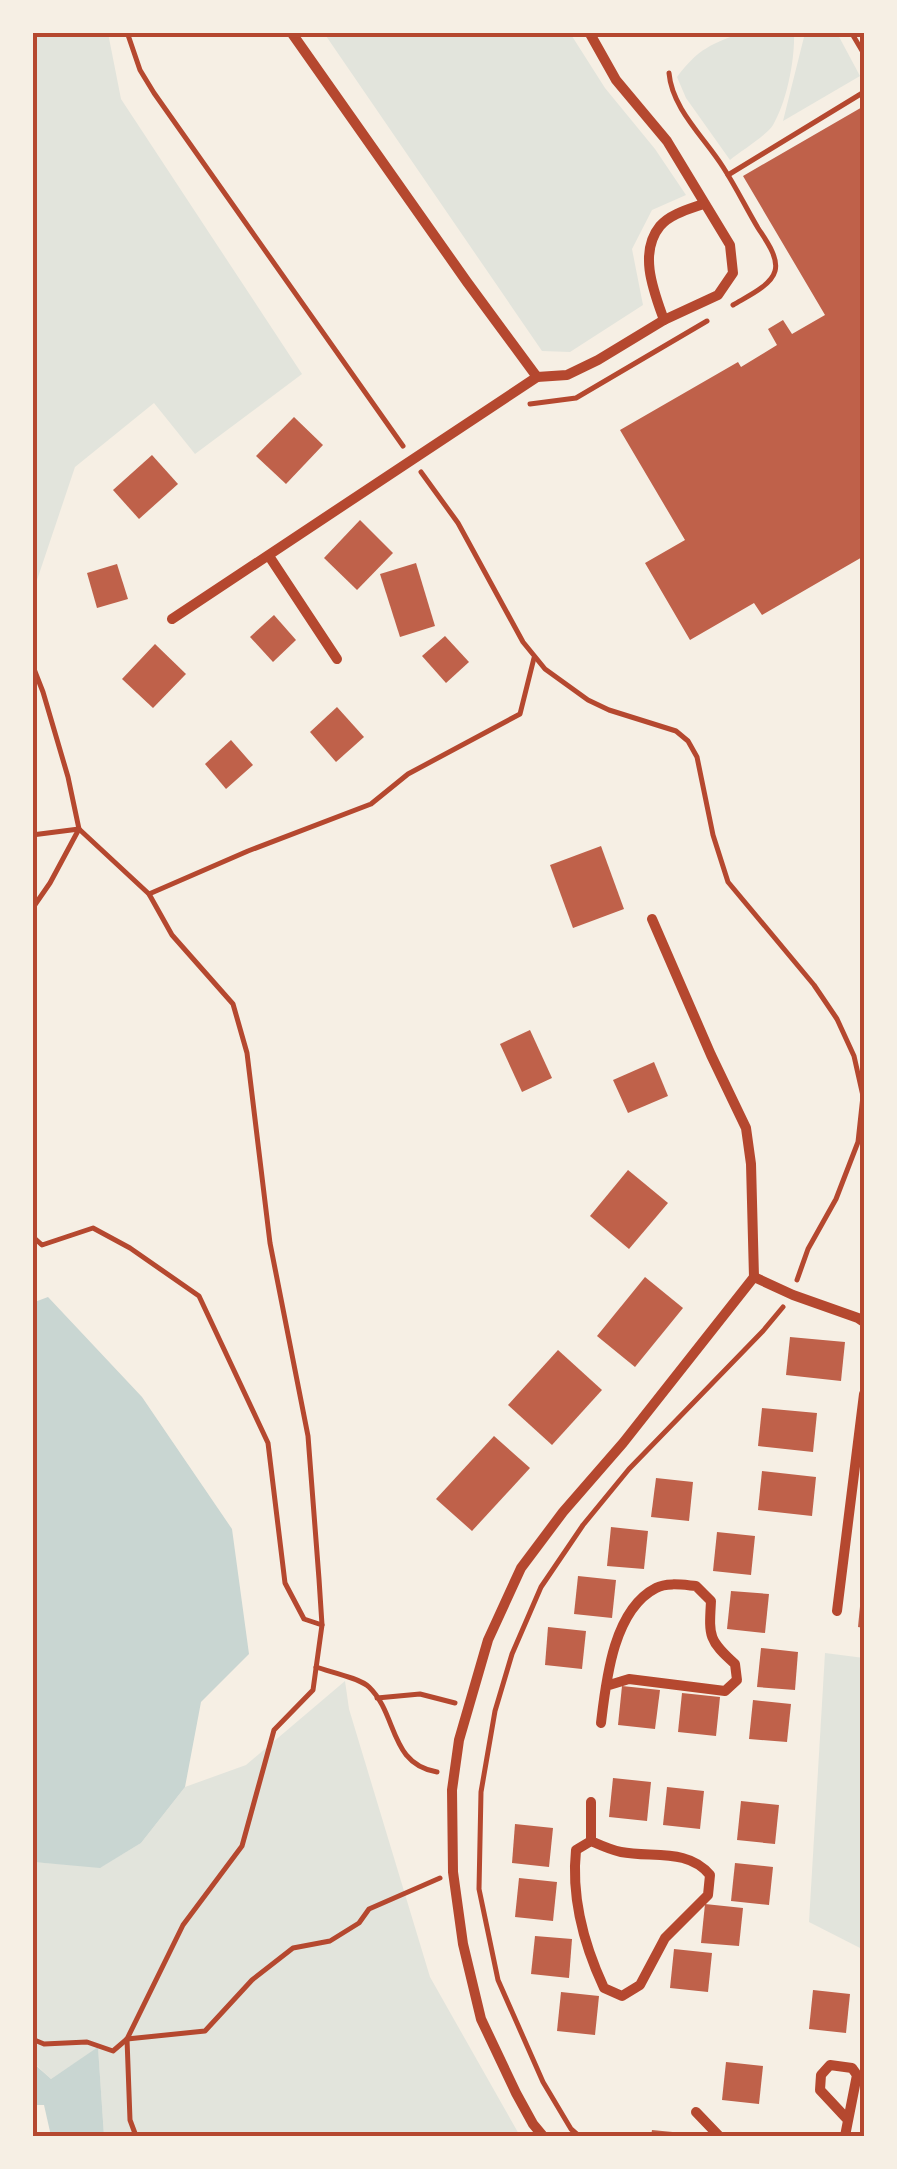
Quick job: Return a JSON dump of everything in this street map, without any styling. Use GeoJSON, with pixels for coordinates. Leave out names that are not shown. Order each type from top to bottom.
{"type":"FeatureCollection","features":[{"type":"Feature","properties":{"kind":"street"},"geometry":{"type":"LineString","coordinates":[[291,32],[537,377]]}},
{"type":"Feature","properties":{"kind":"street"},"geometry":{"type":"LineString","coordinates":[[172,619],[537,377],[567,375],[664,320],[718,296],[732,273],[730,245],[667,142],[616,80],[588,32]]}},
{"type":"Feature","properties":{"kind":"street"},"geometry":{"type":"LineString","coordinates":[[664,320],[649,264],[652,241],[661,224],[704,204]]}},
{"type":"Feature","properties":{"kind":"street"},"geometry":{"type":"LineString","coordinates":[[269,556],[337,659]]}},
{"type":"Feature","properties":{"kind":"street"},"geometry":{"type":"LineString","coordinates":[[543,2136],[516,2093],[481,2019],[462,1944],[453,1872],[452,1790],[459,1740],[488,1640],[521,1568],[754,1277],[752,1164],[746,1128],[652,918]]}},
{"type":"Feature","properties":{"kind":"street"},"geometry":{"type":"LineString","coordinates":[[754,1277],[864,1322]]}},
{"type":"Feature","properties":{"kind":"street"},"geometry":{"type":"LineString","coordinates":[[837,1611],[864,1394]]}},
{"type":"Feature","properties":{"kind":"street"},"geometry":{"type":"LineString","coordinates":[[601,1724],[606,1686],[614,1644],[636,1604],[659,1586],[671,1585],[696,1586],[711,1600],[710,1630],[716,1647],[735,1664],[737,1680],[725,1691],[629,1679],[606,1686]]}},
{"type":"Feature","properties":{"kind":"street"},"geometry":{"type":"LineString","coordinates":[[590,1841],[591,1802]]}},
{"type":"Feature","properties":{"kind":"street"},"geometry":{"type":"LineString","coordinates":[[590,1841],[620,1852],[672,1856],[701,1864],[710,1875],[708,1896],[665,1938],[640,1985],[622,1996],[604,1988],[590,1958],[578,1906],[576,1850],[590,1841]]}},
{"type":"Feature","properties":{"kind":"street"},"geometry":{"type":"LineString","coordinates":[[845,2136],[857,2075],[852,2068],[830,2064],[821,2075],[820,2090],[848,2120]]}},
{"type":"Feature","properties":{"kind":"street"},"geometry":{"type":"LineString","coordinates":[[696,2112],[719,2136]]}},
{"type":"Feature","properties":{"kind":"path"},"geometry":{"type":"LineString","coordinates":[[851,32],[864,54]]}},
{"type":"Feature","properties":{"kind":"path"},"geometry":{"type":"LineString","coordinates":[[728,175],[864,92]]}},
{"type":"Feature","properties":{"kind":"path"},"geometry":{"type":"LineString","coordinates":[[149,894],[371,804],[408,774],[520,714],[535,658]]}},
{"type":"Feature","properties":{"kind":"path"},"geometry":{"type":"LineString","coordinates":[[32,664],[68,777],[79,829],[149,894],[172,935],[233,1004],[247,1053],[270,1243],[308,1436],[322,1625],[314,1690],[274,1730],[242,1846],[183,1925],[128,2039],[113,2051],[87,2042],[44,2044],[32,2039]]}},
{"type":"Feature","properties":{"kind":"path"},"geometry":{"type":"LineString","coordinates":[[32,835],[79,829]]}},
{"type":"Feature","properties":{"kind":"path"},"geometry":{"type":"LineString","coordinates":[[32,908],[79,829]]}},
{"type":"Feature","properties":{"kind":"path"},"geometry":{"type":"LineString","coordinates":[[579,2136],[543,2082],[498,1980],[479,1889],[481,1792],[495,1711],[512,1654],[541,1587],[584,1525],[629,1469],[793,1295],[808,1249],[836,1199],[858,1142],[863,1105],[854,1056],[837,1019],[814,985],[728,882]]}},
{"type":"Feature","properties":{"kind":"path"},"geometry":{"type":"LineString","coordinates":[[32,1236],[42,1245],[94,1228],[199,1296],[268,1443],[285,1583],[304,1619],[322,1625]]}},
{"type":"Feature","properties":{"kind":"path"},"geometry":{"type":"LineString","coordinates":[[316,1667],[368,1684],[408,1760],[425,1770],[454,1775]]}},
{"type":"Feature","properties":{"kind":"path"},"geometry":{"type":"LineString","coordinates":[[377,1698],[420,1694],[468,1706]]}},
{"type":"Feature","properties":{"kind":"path"},"geometry":{"type":"LineString","coordinates":[[128,2039],[206,2031],[252,1980],[293,1948],[330,1941],[359,1923],[369,1909],[453,1872]]}},
{"type":"Feature","properties":{"kind":"path"},"geometry":{"type":"LineString","coordinates":[[128,2039],[130,2120],[136,2136]]}},
{"type":"Feature","properties":{"kind":"shaded area"},"geometry":{"type":"Polygon","coordinates":[[[33,32],[108,33],[121,99],[302,374],[195,454],[154,403],[75,467],[33,592],[33,32]]]}},
{"type":"Feature","properties":{"kind":"shaded area"},"geometry":{"type":"Polygon","coordinates":[[[745,32],[794,33],[793,55],[786,92],[773,125],[730,160],[686,98],[677,77],[706,48],[745,32]]]}},
{"type":"Feature","properties":{"kind":"shaded area"},"geometry":{"type":"Polygon","coordinates":[[[324,33],[570,33],[605,88],[655,149],[686,195],[652,210],[632,249],[643,305],[570,352],[542,351],[324,33]]]}},
{"type":"Feature","properties":{"kind":"shaded area"},"geometry":{"type":"Polygon","coordinates":[[[805,33],[837,33],[860,76],[783,121],[805,33]]]}},
{"type":"Feature","properties":{"kind":"shaded area"},"geometry":{"type":"Polygon","coordinates":[[[48,1297],[142,1397],[232,1529],[249,1654],[201,1702],[185,1787],[141,1843],[100,1868],[33,1862],[32,1303],[48,1297]]]}},
{"type":"Feature","properties":{"kind":"shaded area"},"geometry":{"type":"Polygon","coordinates":[[[825,1653],[864,1658],[864,1950],[809,1922],[825,1653]]]}},
{"type":"Feature","properties":{"kind":"shaded area"},"geometry":{"type":"Polygon","coordinates":[[[345,1681],[349,1709],[430,1977],[520,2136],[104,2136],[98,2048],[51,2079],[33,2062],[32,1862],[101,1867],[141,1843],[185,1787],[246,1765],[345,1681]]]}},
{"type":"Feature","properties":{"kind":"shaded area"},"geometry":{"type":"Polygon","coordinates":[[[98,2047],[104,2136],[51,2136],[44,2105],[33,2105],[32,2062],[51,2079],[98,2047]]]}},
{"type":"Feature","properties":{"kind":"building"},"geometry":{"type":"Polygon","coordinates":[[[864,106],[864,556],[762,615],[754,603],[690,640],[645,563],[685,540],[620,430],[738,362],[741,367],[777,345],[768,329],[783,320],[792,334],[825,315],[743,176],[864,106]]]}},
{"type":"Feature","properties":{"kind":"building"},"geometry":{"type":"Polygon","coordinates":[[[294,417],[323,445],[286,484],[256,456],[294,417]]]}},
{"type":"Feature","properties":{"kind":"building"},"geometry":{"type":"Polygon","coordinates":[[[152,455],[178,484],[139,519],[113,490],[152,455]]]}},
{"type":"Feature","properties":{"kind":"building"},"geometry":{"type":"Polygon","coordinates":[[[360,520],[393,553],[357,590],[324,558],[360,520]]]}},
{"type":"Feature","properties":{"kind":"building"},"geometry":{"type":"Polygon","coordinates":[[[416,563],[435,626],[400,637],[380,574],[416,563]]]}},
{"type":"Feature","properties":{"kind":"building"},"geometry":{"type":"Polygon","coordinates":[[[117,564],[128,599],[97,608],[87,573],[117,564]]]}},
{"type":"Feature","properties":{"kind":"building"},"geometry":{"type":"Polygon","coordinates":[[[274,615],[296,640],[273,662],[250,637],[274,615]]]}},
{"type":"Feature","properties":{"kind":"building"},"geometry":{"type":"Polygon","coordinates":[[[445,636],[469,662],[446,683],[422,656],[445,636]]]}},
{"type":"Feature","properties":{"kind":"building"},"geometry":{"type":"Polygon","coordinates":[[[155,644],[186,674],[153,708],[122,679],[155,644]]]}},
{"type":"Feature","properties":{"kind":"building"},"geometry":{"type":"Polygon","coordinates":[[[337,707],[364,737],[336,762],[310,732],[337,707]]]}},
{"type":"Feature","properties":{"kind":"building"},"geometry":{"type":"Polygon","coordinates":[[[231,740],[253,765],[226,789],[205,764],[231,740]]]}},
{"type":"Feature","properties":{"kind":"building"},"geometry":{"type":"Polygon","coordinates":[[[601,846],[624,909],[573,928],[550,865],[601,846]]]}},
{"type":"Feature","properties":{"kind":"building"},"geometry":{"type":"Polygon","coordinates":[[[530,1030],[552,1078],[522,1092],[500,1044],[530,1030]]]}},
{"type":"Feature","properties":{"kind":"building"},"geometry":{"type":"Polygon","coordinates":[[[654,1062],[668,1096],[628,1113],[613,1080],[654,1062]]]}},
{"type":"Feature","properties":{"kind":"building"},"geometry":{"type":"Polygon","coordinates":[[[628,1170],[668,1203],[629,1249],[590,1216],[628,1170]]]}},
{"type":"Feature","properties":{"kind":"building"},"geometry":{"type":"Polygon","coordinates":[[[645,1277],[683,1308],[635,1367],[597,1336],[645,1277]]]}},
{"type":"Feature","properties":{"kind":"building"},"geometry":{"type":"Polygon","coordinates":[[[790,1337],[845,1342],[841,1381],[786,1375],[790,1337]]]}},
{"type":"Feature","properties":{"kind":"building"},"geometry":{"type":"Polygon","coordinates":[[[558,1350],[602,1390],[552,1445],[508,1405],[558,1350]]]}},
{"type":"Feature","properties":{"kind":"building"},"geometry":{"type":"Polygon","coordinates":[[[762,1408],[817,1413],[813,1452],[758,1446],[762,1408]]]}},
{"type":"Feature","properties":{"kind":"building"},"geometry":{"type":"Polygon","coordinates":[[[494,1436],[530,1468],[472,1531],[436,1499],[494,1436]]]}},
{"type":"Feature","properties":{"kind":"building"},"geometry":{"type":"Polygon","coordinates":[[[762,1471],[816,1477],[812,1516],[758,1510],[762,1471]]]}},
{"type":"Feature","properties":{"kind":"building"},"geometry":{"type":"Polygon","coordinates":[[[656,1478],[693,1482],[689,1521],[651,1517],[656,1478]]]}},
{"type":"Feature","properties":{"kind":"building"},"geometry":{"type":"Polygon","coordinates":[[[611,1527],[648,1531],[644,1569],[607,1566],[611,1527]]]}},
{"type":"Feature","properties":{"kind":"building"},"geometry":{"type":"Polygon","coordinates":[[[717,1532],[755,1536],[751,1575],[713,1571],[717,1532]]]}},
{"type":"Feature","properties":{"kind":"building"},"geometry":{"type":"Polygon","coordinates":[[[578,1576],[616,1580],[612,1618],[574,1614],[578,1576]]]}},
{"type":"Feature","properties":{"kind":"building"},"geometry":{"type":"Polygon","coordinates":[[[864,1586],[864,1628],[858,1627],[864,1586]]]}},
{"type":"Feature","properties":{"kind":"building"},"geometry":{"type":"Polygon","coordinates":[[[731,1591],[769,1594],[765,1633],[727,1629],[731,1591]]]}},
{"type":"Feature","properties":{"kind":"building"},"geometry":{"type":"Polygon","coordinates":[[[548,1627],[586,1631],[582,1669],[545,1665],[548,1627]]]}},
{"type":"Feature","properties":{"kind":"building"},"geometry":{"type":"Polygon","coordinates":[[[761,1648],[798,1652],[795,1690],[757,1687],[761,1648]]]}},
{"type":"Feature","properties":{"kind":"building"},"geometry":{"type":"Polygon","coordinates":[[[622,1686],[660,1690],[655,1729],[618,1725],[622,1686]]]}},
{"type":"Feature","properties":{"kind":"building"},"geometry":{"type":"Polygon","coordinates":[[[682,1693],[720,1697],[716,1736],[678,1732],[682,1693]]]}},
{"type":"Feature","properties":{"kind":"building"},"geometry":{"type":"Polygon","coordinates":[[[753,1700],[791,1704],[787,1742],[749,1739],[753,1700]]]}},
{"type":"Feature","properties":{"kind":"building"},"geometry":{"type":"Polygon","coordinates":[[[613,1778],[651,1782],[647,1821],[609,1817],[613,1778]]]}},
{"type":"Feature","properties":{"kind":"building"},"geometry":{"type":"Polygon","coordinates":[[[667,1787],[704,1791],[700,1829],[663,1825],[667,1787]]]}},
{"type":"Feature","properties":{"kind":"building"},"geometry":{"type":"Polygon","coordinates":[[[741,1801],[779,1805],[775,1844],[737,1840],[741,1801]]]}},
{"type":"Feature","properties":{"kind":"building"},"geometry":{"type":"Polygon","coordinates":[[[515,1824],[553,1828],[549,1867],[512,1863],[515,1824]]]}},
{"type":"Feature","properties":{"kind":"building"},"geometry":{"type":"Polygon","coordinates":[[[735,1863],[773,1867],[769,1905],[731,1901],[735,1863]]]}},
{"type":"Feature","properties":{"kind":"building"},"geometry":{"type":"Polygon","coordinates":[[[519,1878],[557,1882],[553,1921],[515,1917],[519,1878]]]}},
{"type":"Feature","properties":{"kind":"building"},"geometry":{"type":"Polygon","coordinates":[[[705,1904],[743,1908],[739,1946],[701,1943],[705,1904]]]}},
{"type":"Feature","properties":{"kind":"building"},"geometry":{"type":"Polygon","coordinates":[[[535,1936],[572,1939],[569,1978],[531,1974],[535,1936]]]}},
{"type":"Feature","properties":{"kind":"building"},"geometry":{"type":"Polygon","coordinates":[[[674,1949],[712,1953],[708,1992],[670,1988],[674,1949]]]}},
{"type":"Feature","properties":{"kind":"building"},"geometry":{"type":"Polygon","coordinates":[[[813,1990],[850,1994],[846,2033],[809,2029],[813,1990]]]}},
{"type":"Feature","properties":{"kind":"building"},"geometry":{"type":"Polygon","coordinates":[[[561,1992],[599,1996],[595,2035],[557,2031],[561,1992]]]}},
{"type":"Feature","properties":{"kind":"building"},"geometry":{"type":"Polygon","coordinates":[[[726,2062],[763,2066],[759,2104],[722,2100],[726,2062]]]}},
{"type":"Feature","properties":{"kind":"building"},"geometry":{"type":"Polygon","coordinates":[[[652,2130],[693,2134],[651,2136],[652,2130]]]}}]}
